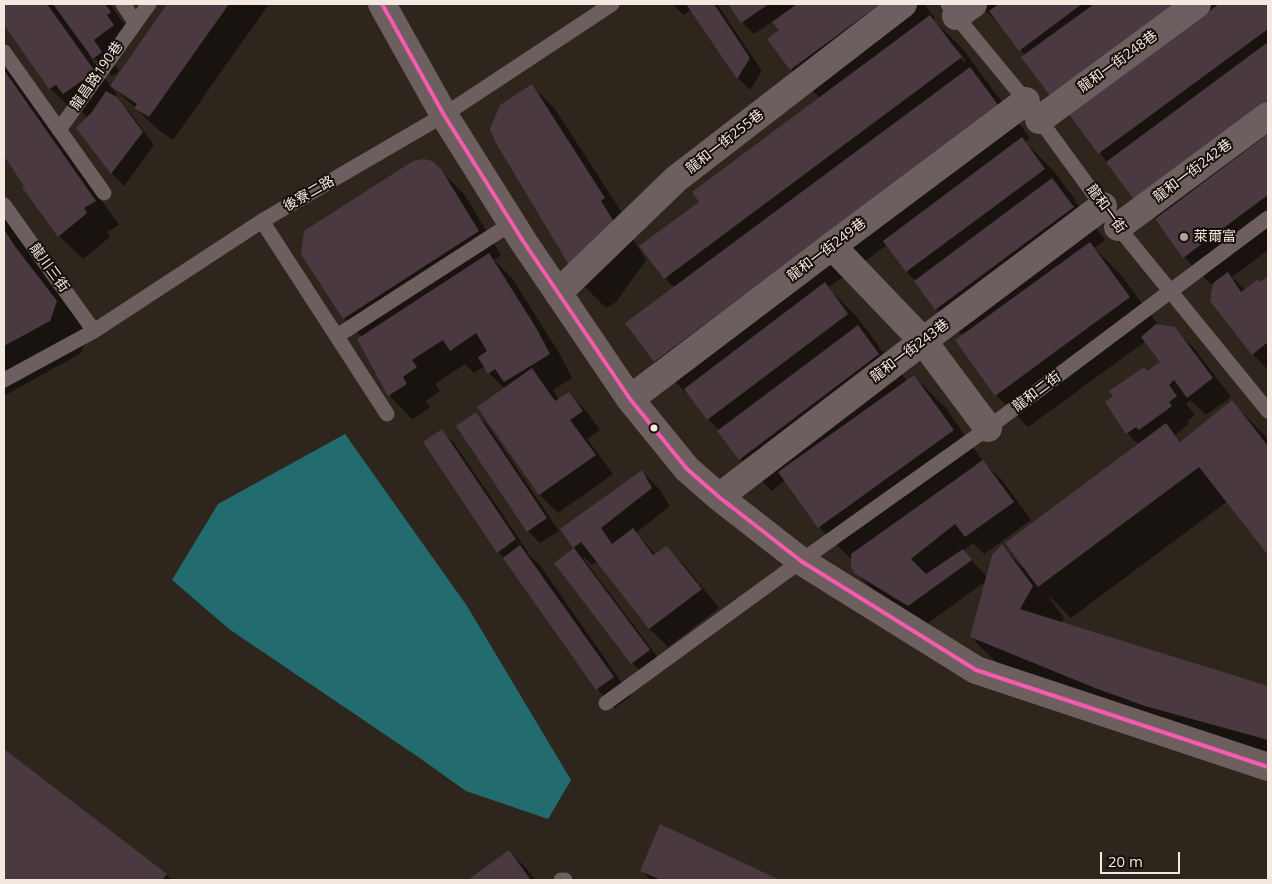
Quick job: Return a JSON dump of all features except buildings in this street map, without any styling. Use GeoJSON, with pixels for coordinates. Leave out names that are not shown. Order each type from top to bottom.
{"type":"FeatureCollection","features":[{"type":"Feature","properties":{"kind":"street"},"geometry":{"type":"LineString","coordinates":[[382,4],[444,115],[512,223],[630,399],[687,469],[719,497],[802,561],[976,670],[1268,767]]}},
{"type":"Feature","properties":{"kind":"street","name":"龍和一街255巷"},"geometry":{"type":"LineString","coordinates":[[558,293],[676,179],[904,4]]}},
{"type":"Feature","properties":{"kind":"street","name":"龍和一街248巷"},"geometry":{"type":"LineString","coordinates":[[1032,110],[1197,4]]}},
{"type":"Feature","properties":{"kind":"street","name":"龍和一街249巷"},"geometry":{"type":"LineString","coordinates":[[630,399],[832,246],[1032,110]]}},
{"type":"Feature","properties":{"kind":"street","name":"龍和一街242巷"},"geometry":{"type":"LineString","coordinates":[[1111,216],[1268,116]]}},
{"type":"Feature","properties":{"kind":"street","name":"龍和一街243巷"},"geometry":{"type":"LineString","coordinates":[[719,497],[923,341],[1111,216]]}},
{"type":"Feature","properties":{"kind":"street"},"geometry":{"type":"LineString","coordinates":[[832,246],[923,341],[988,428]]}},
{"type":"Feature","properties":{"kind":"lane"},"geometry":{"type":"LineString","coordinates":[[123,4],[135,22]]}},
{"type":"Feature","properties":{"kind":"lane","name":"龍昌路190巷"},"geometry":{"type":"LineString","coordinates":[[59,130],[148,4]]}},
{"type":"Feature","properties":{"kind":"lane","name":"後寮二路"},"geometry":{"type":"LineString","coordinates":[[4,380],[94,331],[262,221],[444,115],[612,4]]}},
{"type":"Feature","properties":{"kind":"lane","name":"龍和一街"},"geometry":{"type":"LineString","coordinates":[[959,8],[1111,216],[1268,411]]}},
{"type":"Feature","properties":{"kind":"lane"},"geometry":{"type":"LineString","coordinates":[[4,52],[104,193]]}},
{"type":"Feature","properties":{"kind":"lane","name":"龍川三街"},"geometry":{"type":"LineString","coordinates":[[4,204],[94,331]]}},
{"type":"Feature","properties":{"kind":"lane","name":"龍和二街"},"geometry":{"type":"LineString","coordinates":[[606,703],[988,428],[1268,218]]}},
{"type":"Feature","properties":{"kind":"lane"},"geometry":{"type":"LineString","coordinates":[[262,221],[387,414]]}},
{"type":"Feature","properties":{"kind":"lane"},"geometry":{"type":"LineString","coordinates":[[337,336],[512,223]]}},
{"type":"Feature","properties":{"kind":"water"},"geometry":{"type":"Polygon","coordinates":[[[345,434],[467,606],[571,780],[548,819],[466,791],[229,629],[172,580],[218,504],[345,434]]]}},
{"type":"Feature","properties":{"kind":"transit line"},"geometry":{"type":"LineString","coordinates":[[382,4],[444,115],[523,241],[630,399],[687,469],[719,497],[801,561],[976,670],[1268,767]]}},
{"type":"Feature","properties":{"kind":"place","name":"萊爾富"},"geometry":{"type":"Point","coordinates":[1184,237]}}]}
